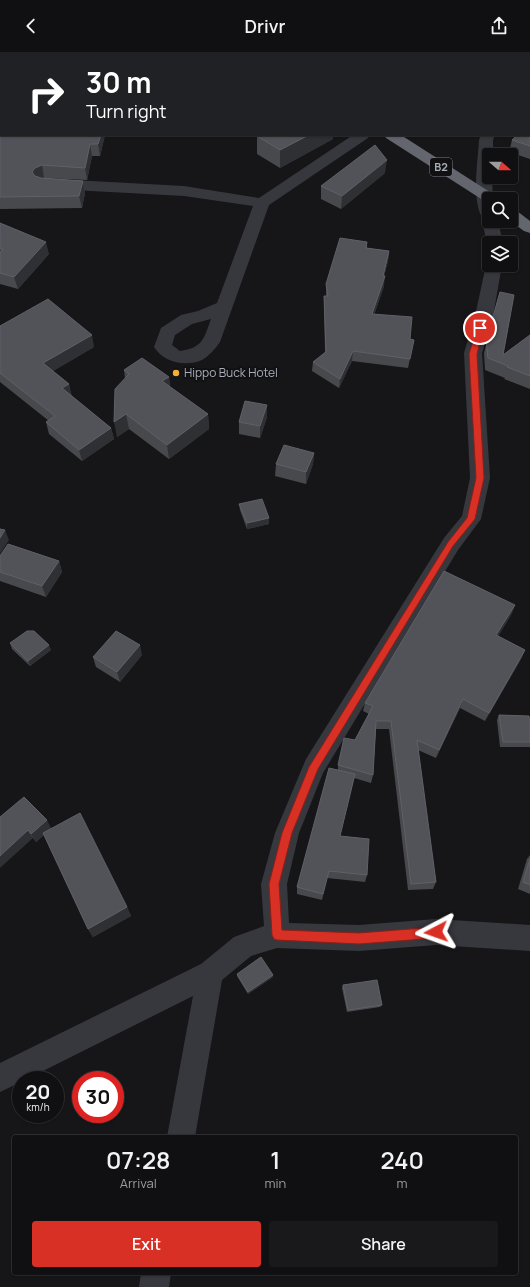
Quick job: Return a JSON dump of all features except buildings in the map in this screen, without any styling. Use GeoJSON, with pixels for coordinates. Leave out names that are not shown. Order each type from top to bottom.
{"type":"FeatureCollection","features":[{"type":"Feature","properties":{"kind":"highway","name":"B2"},"geometry":{"type":"LineString","coordinates":[[393,136],[482,193]]}},
{"type":"Feature","properties":{"kind":"highway"},"geometry":{"type":"LineString","coordinates":[[518,219],[530,228]]}},
{"type":"Feature","properties":{"kind":"street"},"geometry":{"type":"LineString","coordinates":[[225,306],[262,203],[362,136]]}},
{"type":"Feature","properties":{"kind":"street"},"geometry":{"type":"LineString","coordinates":[[487,192],[486,140],[488,136]]}},
{"type":"Feature","properties":{"kind":"street"},"geometry":{"type":"LineString","coordinates":[[44,184],[184,191],[262,203]]}},
{"type":"Feature","properties":{"kind":"street"},"geometry":{"type":"LineString","coordinates":[[277,935],[274,884],[287,833],[314,767],[450,544],[471,519],[480,478],[473,354],[484,316],[493,272]]}},
{"type":"Feature","properties":{"kind":"street"},"geometry":{"type":"LineString","coordinates":[[0,1078],[210,973],[243,946],[277,935],[359,938],[436,932],[530,938]]}},
{"type":"Feature","properties":{"kind":"street"},"geometry":{"type":"LineString","coordinates":[[181,1135],[210,973]]}},
{"type":"Feature","properties":{"kind":"street"},"geometry":{"type":"LineString","coordinates":[[154,1287],[156,1275]]}},
{"type":"Feature","properties":{"kind":"place","name":"Hippo Buck Hotel"},"geometry":{"type":"Point","coordinates":[176,373]}},
{"type":"Feature","properties":{"kind":"route"},"geometry":{"type":"LineString","coordinates":[[436,932],[359,938],[277,935],[274,884],[287,833],[314,767],[450,544],[471,519],[480,478],[473,354],[480,328]]}}]}
